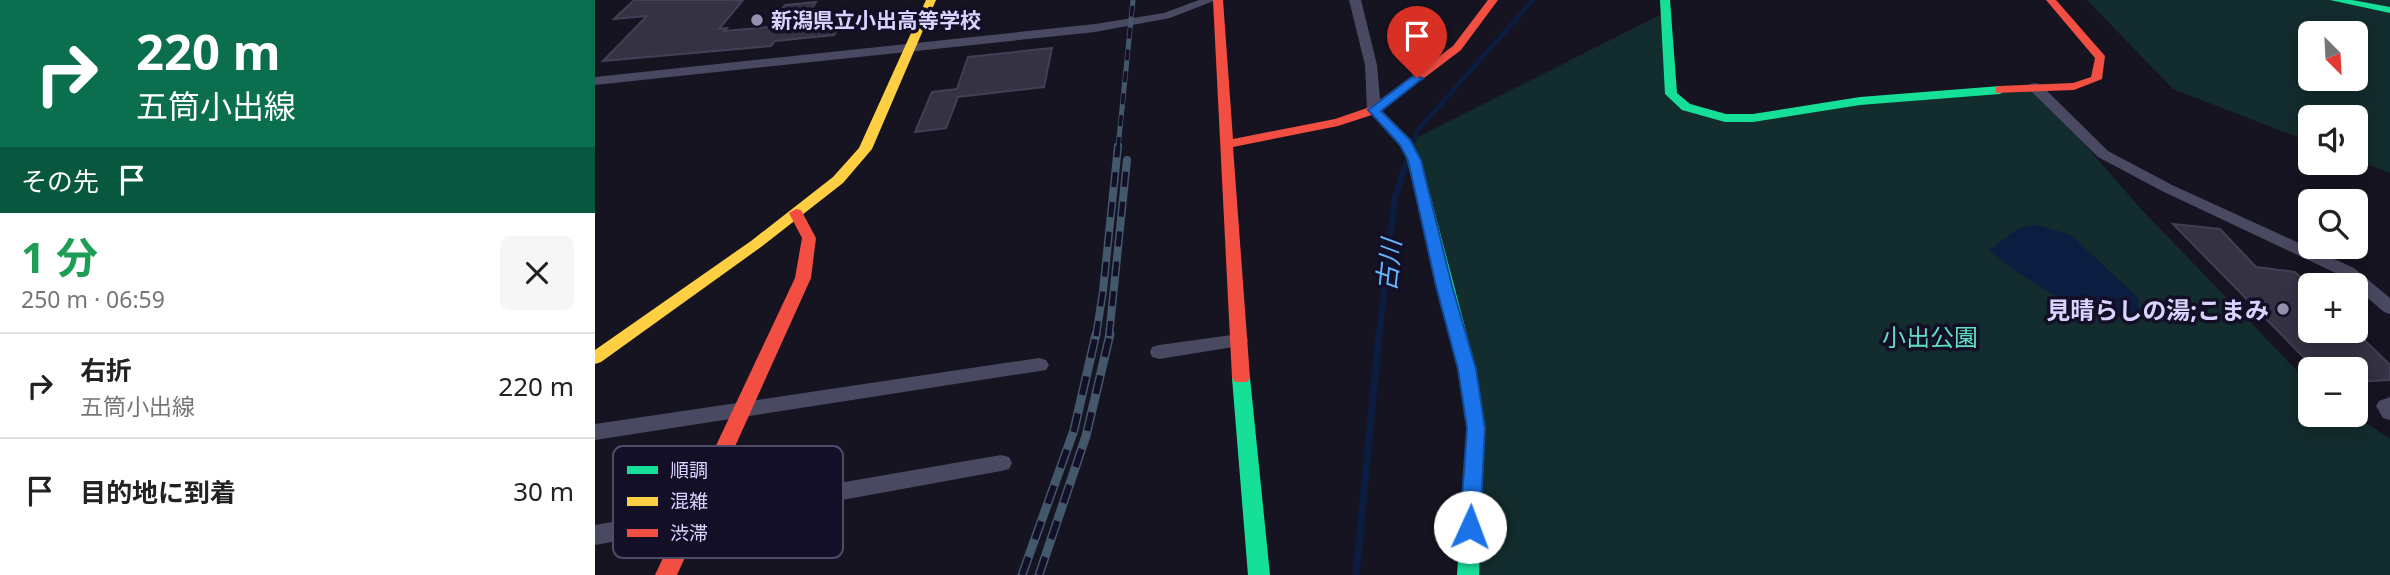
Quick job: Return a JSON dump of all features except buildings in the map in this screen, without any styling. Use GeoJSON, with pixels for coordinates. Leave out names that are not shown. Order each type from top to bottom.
{"type":"FeatureCollection","features":[{"type":"Feature","properties":{"kind":"street"},"geometry":{"type":"LineString","coordinates":[[595,358],[838,180],[865,149],[930,0]]}},
{"type":"Feature","properties":{"kind":"street"},"geometry":{"type":"LineString","coordinates":[[595,81],[1131,22],[1166,16],[1210,0]]}},
{"type":"Feature","properties":{"kind":"street"},"geometry":{"type":"LineString","coordinates":[[1218,0],[1225,145],[1259,575]]}},
{"type":"Feature","properties":{"kind":"street"},"geometry":{"type":"LineString","coordinates":[[1355,0],[1371,65],[1374,110],[1406,143],[1415,160],[1444,286],[1467,369],[1476,428],[1468,575]]}},
{"type":"Feature","properties":{"kind":"street"},"geometry":{"type":"LineString","coordinates":[[1225,145],[1346,120],[1374,110],[1457,48],[1493,0]]}},
{"type":"Feature","properties":{"kind":"street"},"geometry":{"type":"LineString","coordinates":[[1665,0],[1671,94],[1686,107],[1725,118],[1777,116],[1860,101],[2074,86],[2096,79],[2101,58],[2051,0]]}},
{"type":"Feature","properties":{"kind":"street"},"geometry":{"type":"LineString","coordinates":[[2335,0],[2390,10]]}},
{"type":"Feature","properties":{"kind":"street"},"geometry":{"type":"LineString","coordinates":[[2035,87],[2103,154],[2348,272],[2390,308]]}},
{"type":"Feature","properties":{"kind":"street"},"geometry":{"type":"LineString","coordinates":[[725,446],[803,278],[809,238],[796,213]]}},
{"type":"Feature","properties":{"kind":"street"},"geometry":{"type":"LineString","coordinates":[[1159,352],[1239,340]]}},
{"type":"Feature","properties":{"kind":"street"},"geometry":{"type":"LineString","coordinates":[[595,432],[1039,365]]}},
{"type":"Feature","properties":{"kind":"street"},"geometry":{"type":"LineString","coordinates":[[2390,404],[2386,406],[2390,413]]}},
{"type":"Feature","properties":{"kind":"street"},"geometry":{"type":"LineString","coordinates":[[843,490],[1001,463]]}},
{"type":"Feature","properties":{"kind":"street"},"geometry":{"type":"LineString","coordinates":[[595,535],[613,532]]}},
{"type":"Feature","properties":{"kind":"street"},"geometry":{"type":"LineString","coordinates":[[666,575],[674,558]]}},
{"type":"Feature","properties":{"kind":"green space"},"geometry":{"type":"Polygon","coordinates":[[[2087,0],[2390,0],[2390,173],[2368,165],[2368,105],[2298,105],[2298,137],[2173,89],[2087,0]]]}},
{"type":"Feature","properties":{"kind":"green space","name":"小出公園"},"geometry":{"type":"Polygon","coordinates":[[[1664,13],[1671,94],[1725,118],[2035,87],[2140,208],[2298,372],[2298,427],[2368,427],[2368,424],[2390,439],[2390,575],[1468,575],[1476,428],[1406,143],[1664,13]]]}},
{"type":"Feature","properties":{"kind":"water"},"geometry":{"type":"Polygon","coordinates":[[[2037,225],[2071,235],[2138,298],[2139,313],[2113,318],[2082,313],[2011,268],[1989,250],[2019,228],[2037,225]]]}},
{"type":"Feature","properties":{"kind":"waterway","name":"古川"},"geometry":{"type":"LineString","coordinates":[[1412,145],[1418,130],[1533,0]]}},
{"type":"Feature","properties":{"kind":"waterway","name":"古川"},"geometry":{"type":"LineString","coordinates":[[1379,336],[1395,197],[1407,162]]}},
{"type":"Feature","properties":{"kind":"waterway","name":"古川"},"geometry":{"type":"LineString","coordinates":[[1356,575],[1379,334]]}},
{"type":"Feature","properties":{"kind":"railway"},"geometry":{"type":"LineString","coordinates":[[1118,148],[1133,0]]}},
{"type":"Feature","properties":{"kind":"railway"},"geometry":{"type":"LineString","coordinates":[[1096,336],[1118,146]]}},
{"type":"Feature","properties":{"kind":"railway"},"geometry":{"type":"LineString","coordinates":[[1109,336],[1127,160]]}},
{"type":"Feature","properties":{"kind":"railway"},"geometry":{"type":"LineString","coordinates":[[1022,575],[1074,430],[1096,334]]}},
{"type":"Feature","properties":{"kind":"railway"},"geometry":{"type":"LineString","coordinates":[[1039,575],[1086,436],[1110,334]]}},
{"type":"Feature","properties":{"kind":"traffic: fast"},"geometry":{"type":"LineString","coordinates":[[1665,0],[1671,94],[1686,107],[1725,118],[1753,118],[1860,101],[2000,90]]}},
{"type":"Feature","properties":{"kind":"traffic: fast"},"geometry":{"type":"LineString","coordinates":[[2335,0],[2390,10]]}},
{"type":"Feature","properties":{"kind":"traffic: fast"},"geometry":{"type":"LineString","coordinates":[[1374,110],[1406,143],[1414,160],[1467,369],[1476,428],[1468,575]]}},
{"type":"Feature","properties":{"kind":"traffic: fast"},"geometry":{"type":"LineString","coordinates":[[1241,378],[1259,575]]}},
{"type":"Feature","properties":{"kind":"traffic: slow"},"geometry":{"type":"LineString","coordinates":[[595,358],[756,244],[838,180],[865,149],[931,0]]}},
{"type":"Feature","properties":{"kind":"traffic: jam"},"geometry":{"type":"LineString","coordinates":[[1218,0],[1241,378]]}},
{"type":"Feature","properties":{"kind":"traffic: jam"},"geometry":{"type":"LineString","coordinates":[[1225,145],[1338,122],[1374,110],[1457,48],[1493,0]]}},
{"type":"Feature","properties":{"kind":"traffic: jam"},"geometry":{"type":"LineString","coordinates":[[2000,90],[2074,86],[2096,79],[2101,58],[2051,0]]}},
{"type":"Feature","properties":{"kind":"traffic: jam"},"geometry":{"type":"LineString","coordinates":[[726,446],[803,278],[809,238],[796,213]]}},
{"type":"Feature","properties":{"kind":"traffic: jam"},"geometry":{"type":"LineString","coordinates":[[666,575],[674,558]]}},
{"type":"Feature","properties":{"kind":"place","name":"新潟県立小出高等学校"},"geometry":{"type":"Point","coordinates":[757,20]}},
{"type":"Feature","properties":{"kind":"place","name":"見晴らしの湯;こまみ"},"geometry":{"type":"Point","coordinates":[2283,309]}},
{"type":"Feature","properties":{"kind":"route"},"geometry":{"type":"LineString","coordinates":[[1417,78],[1374,110],[1406,143],[1415,160],[1444,286],[1467,369],[1476,428],[1470,527]]}}]}
